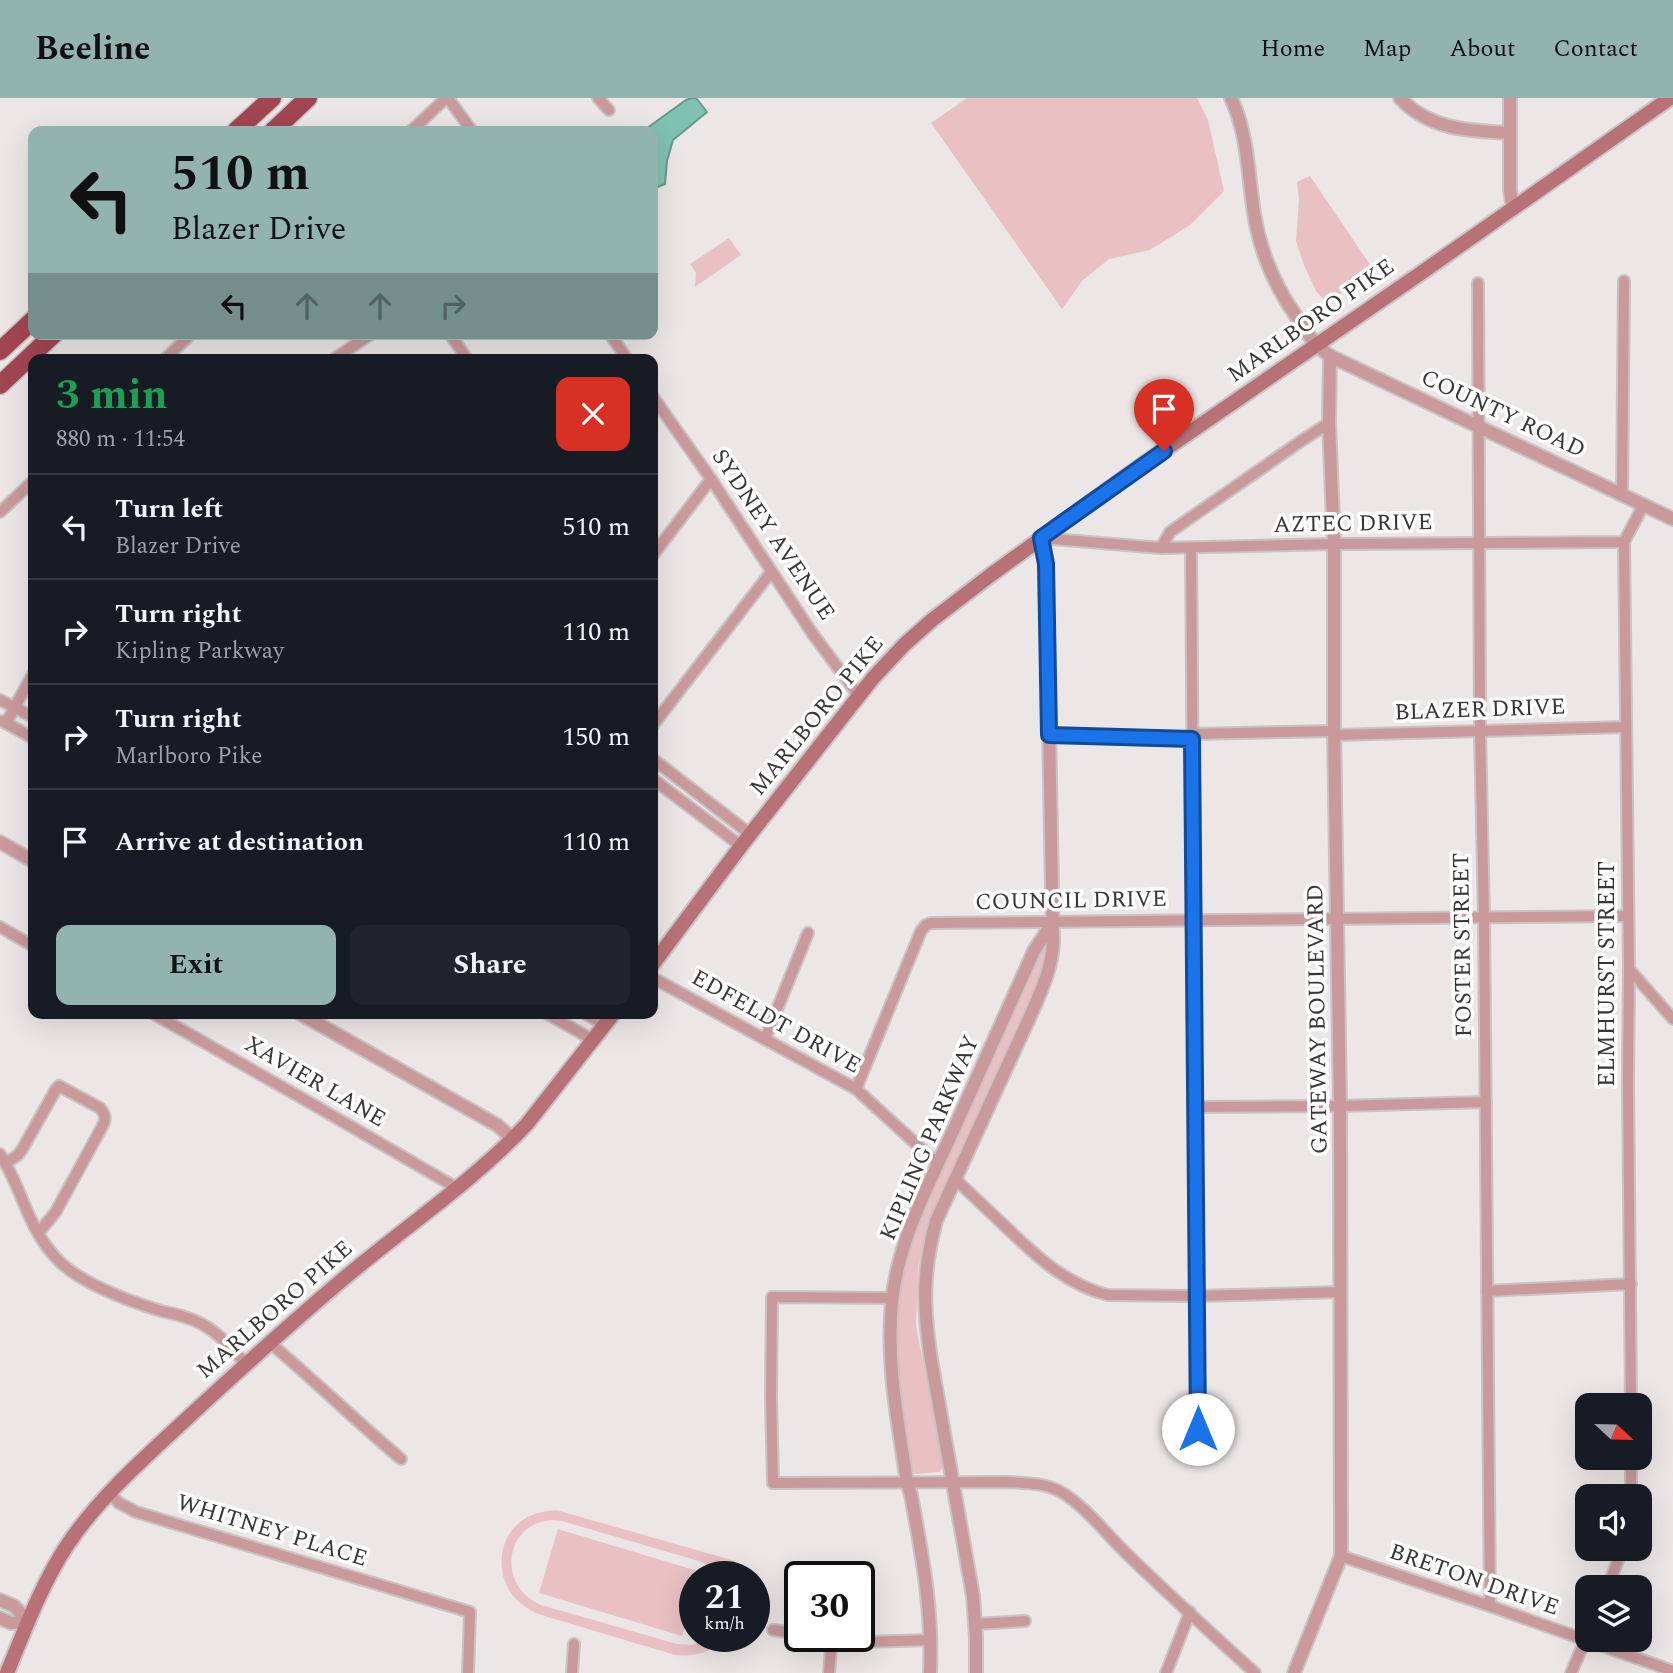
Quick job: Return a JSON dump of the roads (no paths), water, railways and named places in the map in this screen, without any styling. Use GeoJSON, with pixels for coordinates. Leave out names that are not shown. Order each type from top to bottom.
{"type":"FeatureCollection","features":[{"type":"Feature","properties":{"kind":"highway"},"geometry":{"type":"LineString","coordinates":[[241,126],[272,98]]}},
{"type":"Feature","properties":{"kind":"highway"},"geometry":{"type":"LineString","coordinates":[[278,126],[308,98]]}},
{"type":"Feature","properties":{"kind":"highway"},"geometry":{"type":"LineString","coordinates":[[0,351],[28,325]]}},
{"type":"Feature","properties":{"kind":"highway"},"geometry":{"type":"LineString","coordinates":[[33,354],[48,340]]}},
{"type":"Feature","properties":{"kind":"highway"},"geometry":{"type":"LineString","coordinates":[[0,385],[28,359]]}},
{"type":"Feature","properties":{"kind":"main road","name":"MARLBORO PIKE"},"geometry":{"type":"LineString","coordinates":[[658,957],[745,840],[859,696],[904,645],[932,620],[1154,457],[1670,98]]}},
{"type":"Feature","properties":{"kind":"main road","name":"MARLBORO PIKE"},"geometry":{"type":"LineString","coordinates":[[7,1673],[41,1592],[68,1545],[109,1493],[269,1342],[513,1139],[609,1019]]}},
{"type":"Feature","properties":{"kind":"street"},"geometry":{"type":"LineString","coordinates":[[416,126],[447,98],[468,126]]}},
{"type":"Feature","properties":{"kind":"street"},"geometry":{"type":"LineString","coordinates":[[598,98],[609,110]]}},
{"type":"Feature","properties":{"kind":"street"},"geometry":{"type":"LineString","coordinates":[[1231,98],[1241,127],[1258,237],[1284,299],[1316,346]]}},
{"type":"Feature","properties":{"kind":"street"},"geometry":{"type":"LineString","coordinates":[[1400,98],[1419,115],[1434,123],[1476,131],[1510,133]]}},
{"type":"Feature","properties":{"kind":"street"},"geometry":{"type":"LineString","coordinates":[[1510,98],[1510,190],[1513,209]]}},
{"type":"Feature","properties":{"kind":"street"},"geometry":{"type":"LineString","coordinates":[[1622,494],[1624,281]]}},
{"type":"Feature","properties":{"kind":"street","name":"FOSTER STREET"},"geometry":{"type":"LineString","coordinates":[[1478,283],[1490,1606]]}},
{"type":"Feature","properties":{"kind":"street"},"geometry":{"type":"LineString","coordinates":[[169,354],[185,340]]}},
{"type":"Feature","properties":{"kind":"street"},"geometry":{"type":"LineString","coordinates":[[341,354],[362,340]]}},
{"type":"Feature","properties":{"kind":"street","name":"COUNTY ROAD"},"geometry":{"type":"LineString","coordinates":[[1316,346],[1330,356],[1673,519]]}},
{"type":"Feature","properties":{"kind":"street","name":"GATEWAY BOULEVARD"},"geometry":{"type":"LineString","coordinates":[[1294,1673],[1341,1556],[1340,1106],[1330,356]]}},
{"type":"Feature","properties":{"kind":"street","name":"SYDNEY AVENUE"},"geometry":{"type":"LineString","coordinates":[[658,404],[711,479],[812,634],[859,696]]}},
{"type":"Feature","properties":{"kind":"street"},"geometry":{"type":"LineString","coordinates":[[1161,548],[1170,532],[1329,423]]}},
{"type":"Feature","properties":{"kind":"street"},"geometry":{"type":"LineString","coordinates":[[658,548],[711,479]]}},
{"type":"Feature","properties":{"kind":"street"},"geometry":{"type":"LineString","coordinates":[[0,512],[28,486]]}},
{"type":"Feature","properties":{"kind":"street"},"geometry":{"type":"LineString","coordinates":[[1624,542],[1644,505]]}},
{"type":"Feature","properties":{"kind":"street","name":"AZTEC DRIVE"},"geometry":{"type":"LineString","coordinates":[[1041,538],[1161,548],[1624,542]]}},
{"type":"Feature","properties":{"kind":"street","name":"KIPLING PARKWAY"},"geometry":{"type":"LineString","coordinates":[[976,1673],[973,1596],[925,1320],[926,1264],[936,1221],[1032,1012],[1052,958],[1046,564],[1041,538]]}},
{"type":"Feature","properties":{"kind":"street","name":"ELMHURST STREET"},"geometry":{"type":"LineString","coordinates":[[1624,542],[1631,1393]]}},
{"type":"Feature","properties":{"kind":"street"},"geometry":{"type":"LineString","coordinates":[[1191,548],[1198,1456]]}},
{"type":"Feature","properties":{"kind":"street"},"geometry":{"type":"LineString","coordinates":[[658,719],[771,572]]}},
{"type":"Feature","properties":{"kind":"street"},"geometry":{"type":"LineString","coordinates":[[28,683],[3,722],[28,735]]}},
{"type":"Feature","properties":{"kind":"street"},"geometry":{"type":"LineString","coordinates":[[0,700],[28,715]]}},
{"type":"Feature","properties":{"kind":"street","name":"BLAZER DRIVE"},"geometry":{"type":"LineString","coordinates":[[1049,735],[1192,737],[1626,727]]}},
{"type":"Feature","properties":{"kind":"street"},"geometry":{"type":"LineString","coordinates":[[658,763],[745,840]]}},
{"type":"Feature","properties":{"kind":"street"},"geometry":{"type":"LineString","coordinates":[[658,782],[745,840]]}},
{"type":"Feature","properties":{"kind":"street"},"geometry":{"type":"LineString","coordinates":[[0,842],[28,858]]}},
{"type":"Feature","properties":{"kind":"street","name":"COUNCIL DRIVE"},"geometry":{"type":"LineString","coordinates":[[856,1089],[920,931],[926,925],[934,923],[1628,916]]}},
{"type":"Feature","properties":{"kind":"street","name":"KIPLING PARKWAY"},"geometry":{"type":"LineString","coordinates":[[930,1673],[931,1640],[925,1572],[907,1482],[892,1382],[892,1298],[907,1236],[922,1197],[1034,951],[1053,922]]}},
{"type":"Feature","properties":{"kind":"street"},"geometry":{"type":"LineString","coordinates":[[0,927],[28,943]]}},
{"type":"Feature","properties":{"kind":"street"},"geometry":{"type":"LineString","coordinates":[[765,1039],[808,933]]}},
{"type":"Feature","properties":{"kind":"street"},"geometry":{"type":"LineString","coordinates":[[1629,970],[1673,1019]]}},
{"type":"Feature","properties":{"kind":"street","name":"EDFELDT DRIVE"},"geometry":{"type":"LineString","coordinates":[[658,981],[856,1089],[938,1164]]}},
{"type":"Feature","properties":{"kind":"street","name":"XAVIER LANE"},"geometry":{"type":"LineString","coordinates":[[163,1019],[457,1188]]}},
{"type":"Feature","properties":{"kind":"street"},"geometry":{"type":"LineString","coordinates":[[310,1019],[497,1125],[513,1139]]}},
{"type":"Feature","properties":{"kind":"street"},"geometry":{"type":"LineString","coordinates":[[556,1019],[593,1040]]}},
{"type":"Feature","properties":{"kind":"street"},"geometry":{"type":"LineString","coordinates":[[38,1233],[55,1213],[105,1119],[100,1108],[59,1086],[18,1155],[3,1159],[24,1208],[44,1244],[62,1264],[89,1282],[131,1301],[200,1323],[224,1340],[246,1364]]}},
{"type":"Feature","properties":{"kind":"street"},"geometry":{"type":"LineString","coordinates":[[1195,1107],[1486,1102]]}},
{"type":"Feature","properties":{"kind":"street"},"geometry":{"type":"LineString","coordinates":[[955,1179],[1043,1262],[1067,1278],[1101,1293],[1197,1296],[1341,1292]]}},
{"type":"Feature","properties":{"kind":"street"},"geometry":{"type":"LineString","coordinates":[[1487,1291],[1631,1284]]}},
{"type":"Feature","properties":{"kind":"street"},"geometry":{"type":"LineString","coordinates":[[892,1298],[772,1297],[774,1483],[952,1482],[1051,1487],[1076,1503],[1255,1673]]}},
{"type":"Feature","properties":{"kind":"street"},"geometry":{"type":"LineString","coordinates":[[269,1342],[401,1460]]}},
{"type":"Feature","properties":{"kind":"street","name":"WHITNEY PLACE"},"geometry":{"type":"LineString","coordinates":[[109,1493],[136,1512],[470,1612],[468,1673]]}},
{"type":"Feature","properties":{"kind":"street","name":"BRETON DRIVE"},"geometry":{"type":"LineString","coordinates":[[1341,1556],[1575,1634]]}},
{"type":"Feature","properties":{"kind":"street"},"geometry":{"type":"LineString","coordinates":[[0,1600],[14,1606],[29,1622]]}},
{"type":"Feature","properties":{"kind":"street"},"geometry":{"type":"LineString","coordinates":[[1166,1673],[1190,1612]]}},
{"type":"Feature","properties":{"kind":"street"},"geometry":{"type":"LineString","coordinates":[[0,1618],[11,1623],[29,1622]]}},
{"type":"Feature","properties":{"kind":"street"},"geometry":{"type":"LineString","coordinates":[[975,1624],[1026,1621]]}},
{"type":"Feature","properties":{"kind":"street"},"geometry":{"type":"LineString","coordinates":[[773,1630],[784,1632]]}},
{"type":"Feature","properties":{"kind":"street"},"geometry":{"type":"LineString","coordinates":[[875,1642],[931,1640]]}},
{"type":"Feature","properties":{"kind":"street"},"geometry":{"type":"LineString","coordinates":[[572,1673],[574,1644]]}},
{"type":"Feature","properties":{"kind":"street"},"geometry":{"type":"LineString","coordinates":[[829,1673],[831,1652]]}},
{"type":"Feature","properties":{"kind":"street"},"geometry":{"type":"LineString","coordinates":[[1571,1673],[1580,1652]]}},
{"type":"Feature","properties":{"kind":"street","name":"BRETON DRIVE"},"geometry":{"type":"LineString","coordinates":[[1623,1652],[1673,1671]]}}]}
